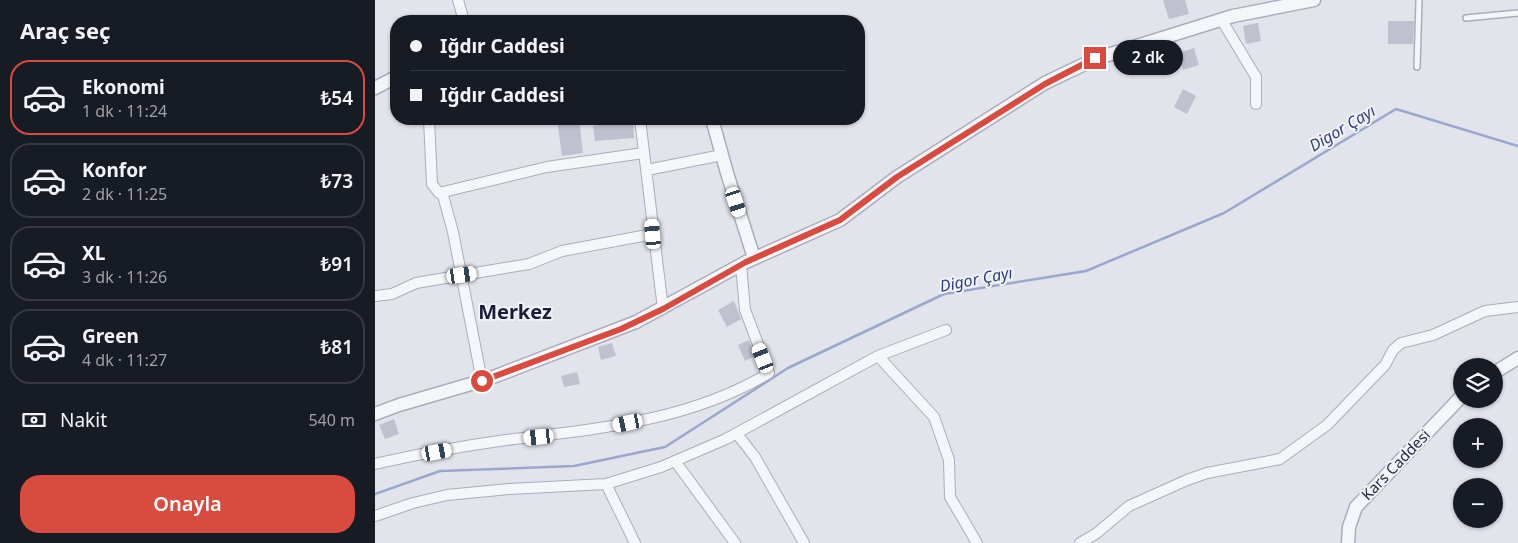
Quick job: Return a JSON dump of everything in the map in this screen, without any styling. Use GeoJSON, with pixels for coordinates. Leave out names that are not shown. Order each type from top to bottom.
{"type":"FeatureCollection","features":[{"type":"Feature","properties":{"kind":"street"},"geometry":{"type":"LineString","coordinates":[[458,0],[462,15]]}},
{"type":"Feature","properties":{"kind":"street"},"geometry":{"type":"LineString","coordinates":[[375,414],[482,381],[621,329],[663,309],[754,258],[840,220],[897,177],[1045,84],[1095,58],[1221,19],[1314,0]]}},
{"type":"Feature","properties":{"kind":"street"},"geometry":{"type":"LineString","coordinates":[[1221,19],[1255,77],[1256,104]]}},
{"type":"Feature","properties":{"kind":"street"},"geometry":{"type":"LineString","coordinates":[[375,88],[390,80]]}},
{"type":"Feature","properties":{"kind":"street"},"geometry":{"type":"LineString","coordinates":[[429,125],[432,184],[435,191],[442,192],[547,167],[643,153]]}},
{"type":"Feature","properties":{"kind":"street"},"geometry":{"type":"LineString","coordinates":[[641,125],[663,309]]}},
{"type":"Feature","properties":{"kind":"street"},"geometry":{"type":"LineString","coordinates":[[714,125],[754,258]]}},
{"type":"Feature","properties":{"kind":"street"},"geometry":{"type":"LineString","coordinates":[[647,170],[722,155]]}},
{"type":"Feature","properties":{"kind":"street"},"geometry":{"type":"LineString","coordinates":[[442,192],[462,275],[482,381]]}},
{"type":"Feature","properties":{"kind":"street"},"geometry":{"type":"LineString","coordinates":[[375,296],[392,294],[416,284],[529,264],[562,251],[653,234]]}},
{"type":"Feature","properties":{"kind":"street"},"geometry":{"type":"LineString","coordinates":[[375,464],[505,440],[598,430],[685,410],[743,389],[769,373],[745,310],[741,265]]}},
{"type":"Feature","properties":{"kind":"street"},"geometry":{"type":"LineString","coordinates":[[1080,543],[1097,533],[1129,506],[1187,480],[1207,473],[1280,459],[1327,425],[1385,365],[1393,350],[1401,343],[1433,335],[1485,311],[1518,307]]}},
{"type":"Feature","properties":{"kind":"street"},"geometry":{"type":"LineString","coordinates":[[375,516],[413,503],[447,495],[509,489],[606,484],[675,462],[737,434],[878,356],[946,330]]}},
{"type":"Feature","properties":{"kind":"street"},"geometry":{"type":"LineString","coordinates":[[878,356],[934,417],[949,460],[951,497],[977,543]]}},
{"type":"Feature","properties":{"kind":"street"},"geometry":{"type":"LineString","coordinates":[[1503,367],[1518,358]]}},
{"type":"Feature","properties":{"kind":"street","name":"Kars Caddesi"},"geometry":{"type":"LineString","coordinates":[[1348,543],[1349,527],[1356,507],[1453,405]]}},
{"type":"Feature","properties":{"kind":"street"},"geometry":{"type":"LineString","coordinates":[[737,434],[755,457],[804,543]]}},
{"type":"Feature","properties":{"kind":"street"},"geometry":{"type":"LineString","coordinates":[[675,462],[735,543]]}},
{"type":"Feature","properties":{"kind":"street"},"geometry":{"type":"LineString","coordinates":[[606,484],[635,543]]}},
{"type":"Feature","properties":{"kind":"lane"},"geometry":{"type":"LineString","coordinates":[[1417,67],[1419,0]]}},
{"type":"Feature","properties":{"kind":"lane"},"geometry":{"type":"LineString","coordinates":[[1466,18],[1518,13]]}},
{"type":"Feature","properties":{"kind":"building"},"geometry":{"type":"Polygon","coordinates":[[[1163,0],[1185,0],[1189,14],[1169,19],[1163,0]]]}},
{"type":"Feature","properties":{"kind":"building"},"geometry":{"type":"Polygon","coordinates":[[[1388,21],[1414,21],[1413,44],[1388,44],[1388,21]]]}},
{"type":"Feature","properties":{"kind":"building"},"geometry":{"type":"Polygon","coordinates":[[[1258,23],[1261,41],[1246,44],[1243,26],[1258,23]]]}},
{"type":"Feature","properties":{"kind":"building"},"geometry":{"type":"Polygon","coordinates":[[[1194,48],[1199,65],[1183,70],[1178,53],[1194,48]]]}},
{"type":"Feature","properties":{"kind":"building"},"geometry":{"type":"Polygon","coordinates":[[[1183,89],[1196,96],[1187,114],[1174,107],[1183,89]]]}},
{"type":"Feature","properties":{"kind":"building"},"geometry":{"type":"Polygon","coordinates":[[[558,125],[580,125],[583,153],[562,156],[558,125]]]}},
{"type":"Feature","properties":{"kind":"building"},"geometry":{"type":"Polygon","coordinates":[[[633,125],[634,138],[595,141],[593,126],[633,125]]]}},
{"type":"Feature","properties":{"kind":"building"},"geometry":{"type":"Polygon","coordinates":[[[734,301],[741,319],[727,327],[718,310],[734,301]]]}},
{"type":"Feature","properties":{"kind":"building"},"geometry":{"type":"Polygon","coordinates":[[[749,340],[755,356],[745,361],[738,345],[749,340]]]}},
{"type":"Feature","properties":{"kind":"building"},"geometry":{"type":"Polygon","coordinates":[[[612,343],[616,356],[601,360],[598,347],[612,343]]]}},
{"type":"Feature","properties":{"kind":"building"},"geometry":{"type":"Polygon","coordinates":[[[577,372],[580,384],[564,387],[561,376],[577,372]]]}},
{"type":"Feature","properties":{"kind":"building"},"geometry":{"type":"Polygon","coordinates":[[[394,419],[399,434],[385,439],[379,425],[394,419]]]}},
{"type":"Feature","properties":{"kind":"waterway","name":"Digor Çayı"},"geometry":{"type":"LineString","coordinates":[[375,494],[440,471],[574,466],[665,447],[788,368],[944,294],[1086,271],[1224,213],[1396,109],[1518,146]]}},
{"type":"Feature","properties":{"kind":"district","name":"Merkez"},"geometry":{"type":"Point","coordinates":[515,312]}},
{"type":"Feature","properties":{"kind":"route"},"geometry":{"type":"LineString","coordinates":[[482,381],[621,329],[663,309],[746,262],[840,220],[897,177],[1045,84],[1095,58]]}}]}
